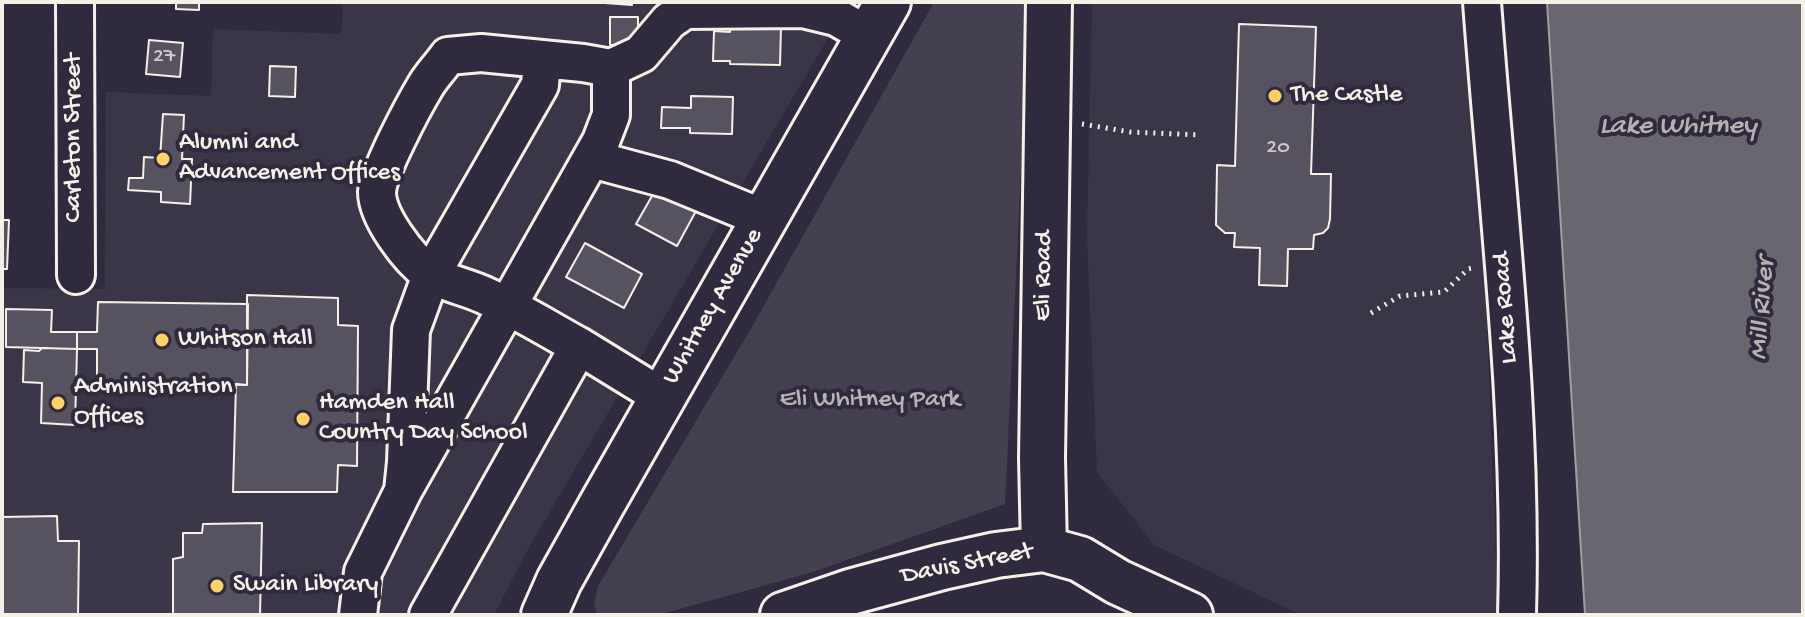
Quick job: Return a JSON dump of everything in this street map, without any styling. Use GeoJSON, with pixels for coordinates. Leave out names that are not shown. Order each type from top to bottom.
{"type":"FeatureCollection","features":[{"type":"Feature","properties":{"kind":"main road","name":"Eli Road"},"geometry":{"type":"LineString","coordinates":[[1044,549],[1042,458],[1049,2]]}},
{"type":"Feature","properties":{"kind":"main road","name":"Whitney Avenue"},"geometry":{"type":"LineString","coordinates":[[544,615],[559,581],[662,397],[879,19]]}},
{"type":"Feature","properties":{"kind":"main road","name":"Davis Street"},"geometry":{"type":"LineString","coordinates":[[783,615],[850,592],[942,567],[996,555],[1044,549],[1080,559],[1118,582],[1190,615]]}},
{"type":"Feature","properties":{"kind":"street","name":"Carleton Street"},"geometry":{"type":"LineString","coordinates":[[75,2],[76,275]]}},
{"type":"Feature","properties":{"kind":"street","name":"Lake Road"},"geometry":{"type":"LineString","coordinates":[[1482,2],[1506,267],[1516,440],[1517,615]]}},
{"type":"Feature","properties":{"kind":"street"},"geometry":{"type":"LineString","coordinates":[[662,397],[579,346],[486,295],[431,275],[415,262],[398,240],[384,217],[377,192],[384,168],[427,84],[448,56],[481,53],[611,68],[641,54],[669,21],[685,10],[803,9],[836,17],[879,19]]}},
{"type":"Feature","properties":{"kind":"street"},"geometry":{"type":"LineString","coordinates":[[403,491],[411,330],[431,275],[540,85],[542,60]]}},
{"type":"Feature","properties":{"kind":"street"},"geometry":{"type":"LineString","coordinates":[[358,615],[363,572],[403,491],[592,159],[611,115],[611,68]]}},
{"type":"Feature","properties":{"kind":"street"},"geometry":{"type":"LineString","coordinates":[[592,159],[670,180],[765,219]]}},
{"type":"Feature","properties":{"kind":"street"},"geometry":{"type":"LineString","coordinates":[[428,615],[579,346]]}},
{"type":"Feature","properties":{"kind":"path"},"geometry":{"type":"LineString","coordinates":[[1097,125],[1130,132],[1200,135]]}},
{"type":"Feature","properties":{"kind":"path"},"geometry":{"type":"LineString","coordinates":[[1371,313],[1400,296],[1444,292],[1468,269]]}},
{"type":"Feature","properties":{"kind":"shaded area","name":"Hamden Hall Country Day School"},"geometry":{"type":"Polygon","coordinates":[[[343,2],[849,2],[528,549],[494,615],[2,615],[2,288],[105,289],[106,92],[211,96],[213,29],[341,34],[343,2]]]}},
{"type":"Feature","properties":{"kind":"shaded area"},"geometry":{"type":"Polygon","coordinates":[[[1092,2],[1466,2],[1483,216],[1498,615],[1301,615],[1154,545],[1097,472],[1087,237],[1092,2]]]}},
{"type":"Feature","properties":{"kind":"green space","name":"Eli Whitney Park"},"geometry":{"type":"Polygon","coordinates":[[[934,2],[1029,2],[1005,504],[813,572],[658,615],[597,615],[594,604],[598,586],[753,325],[934,2]]]}},
{"type":"Feature","properties":{"kind":"water","name":"Lake Whitney"},"geometry":{"type":"Polygon","coordinates":[[[1547,2],[1803,2],[1803,615],[1585,615],[1547,2]]]}},
{"type":"Feature","properties":{"kind":"building"},"geometry":{"type":"Polygon","coordinates":[[[176,2],[199,2],[199,10],[176,9],[176,2]]]}},
{"type":"Feature","properties":{"kind":"building"},"geometry":{"type":"Polygon","coordinates":[[[591,2],[632,2],[632,5],[591,2]]]}},
{"type":"Feature","properties":{"kind":"building"},"geometry":{"type":"Polygon","coordinates":[[[610,17],[638,17],[638,45],[610,45],[610,17]]]}},
{"type":"Feature","properties":{"kind":"building","name":"The Castle"},"geometry":{"type":"Polygon","coordinates":[[[1239,24],[1316,27],[1311,174],[1331,174],[1330,219],[1323,233],[1314,235],[1313,249],[1288,249],[1287,286],[1259,285],[1260,248],[1234,247],[1235,233],[1225,233],[1216,225],[1217,165],[1235,166],[1239,24]]]}},
{"type":"Feature","properties":{"kind":"building"},"geometry":{"type":"Polygon","coordinates":[[[730,27],[781,27],[780,65],[713,61],[714,31],[730,32],[730,27]]]}},
{"type":"Feature","properties":{"kind":"building"},"geometry":{"type":"Polygon","coordinates":[[[149,40],[183,43],[180,77],[146,74],[149,40]]]}},
{"type":"Feature","properties":{"kind":"building"},"geometry":{"type":"Polygon","coordinates":[[[270,66],[296,67],[295,97],[269,96],[270,66]]]}},
{"type":"Feature","properties":{"kind":"building"},"geometry":{"type":"Polygon","coordinates":[[[691,96],[733,97],[732,134],[690,133],[690,128],[661,128],[662,107],[691,108],[691,96]]]}},
{"type":"Feature","properties":{"kind":"building","name":"Alumni and Advancement Offices"},"geometry":{"type":"Polygon","coordinates":[[[163,114],[184,115],[182,159],[192,159],[190,204],[161,202],[161,192],[128,190],[129,178],[143,178],[144,157],[160,158],[163,114]]]}},
{"type":"Feature","properties":{"kind":"building"},"geometry":{"type":"Polygon","coordinates":[[[656,189],[708,205],[702,215],[696,211],[677,246],[636,224],[656,189]]]}},
{"type":"Feature","properties":{"kind":"building"},"geometry":{"type":"Polygon","coordinates":[[[2,220],[9,220],[7,269],[2,269],[2,220]]]}},
{"type":"Feature","properties":{"kind":"building"},"geometry":{"type":"Polygon","coordinates":[[[585,243],[642,274],[624,308],[566,277],[585,243]]]}},
{"type":"Feature","properties":{"kind":"building"},"geometry":{"type":"Polygon","coordinates":[[[247,295],[338,298],[338,325],[358,326],[357,466],[338,465],[337,492],[233,492],[236,384],[247,385],[247,295]]]}},
{"type":"Feature","properties":{"kind":"building","name":"Whitson Hall"},"geometry":{"type":"Polygon","coordinates":[[[98,302],[248,304],[247,385],[97,383],[97,349],[77,349],[77,332],[97,332],[98,302]]]}},
{"type":"Feature","properties":{"kind":"building"},"geometry":{"type":"Polygon","coordinates":[[[6,309],[52,310],[51,332],[77,332],[77,349],[6,347],[6,309]]]}},
{"type":"Feature","properties":{"kind":"building","name":"Administration Offices"},"geometry":{"type":"Polygon","coordinates":[[[42,348],[77,349],[75,425],[41,423],[42,383],[23,382],[24,350],[39,351],[42,348]]]}},
{"type":"Feature","properties":{"kind":"building"},"geometry":{"type":"Polygon","coordinates":[[[57,516],[58,541],[79,541],[78,615],[2,615],[2,517],[57,516]]]}},
{"type":"Feature","properties":{"kind":"building","name":"Swain Library"},"geometry":{"type":"Polygon","coordinates":[[[262,523],[260,615],[173,614],[173,559],[183,557],[183,533],[202,533],[203,524],[262,523]]]}},
{"type":"Feature","properties":{"kind":"place","name":"The Castle"},"geometry":{"type":"Point","coordinates":[1275,96]}},
{"type":"Feature","properties":{"kind":"place","name":"Alumni and Advancement Offices"},"geometry":{"type":"Point","coordinates":[163,159]}},
{"type":"Feature","properties":{"kind":"place","name":"Whitson Hall"},"geometry":{"type":"Point","coordinates":[162,340]}},
{"type":"Feature","properties":{"kind":"place","name":"Administration Offices"},"geometry":{"type":"Point","coordinates":[58,403]}},
{"type":"Feature","properties":{"kind":"place","name":"Hamden Hall Country Day School"},"geometry":{"type":"Point","coordinates":[303,419]}},
{"type":"Feature","properties":{"kind":"place","name":"Swain Library"},"geometry":{"type":"Point","coordinates":[217,586]}},
{"type":"Feature","properties":{"kind":"water label","name":"Mill River"},"geometry":{"type":"Point","coordinates":[1764,309]}}]}
